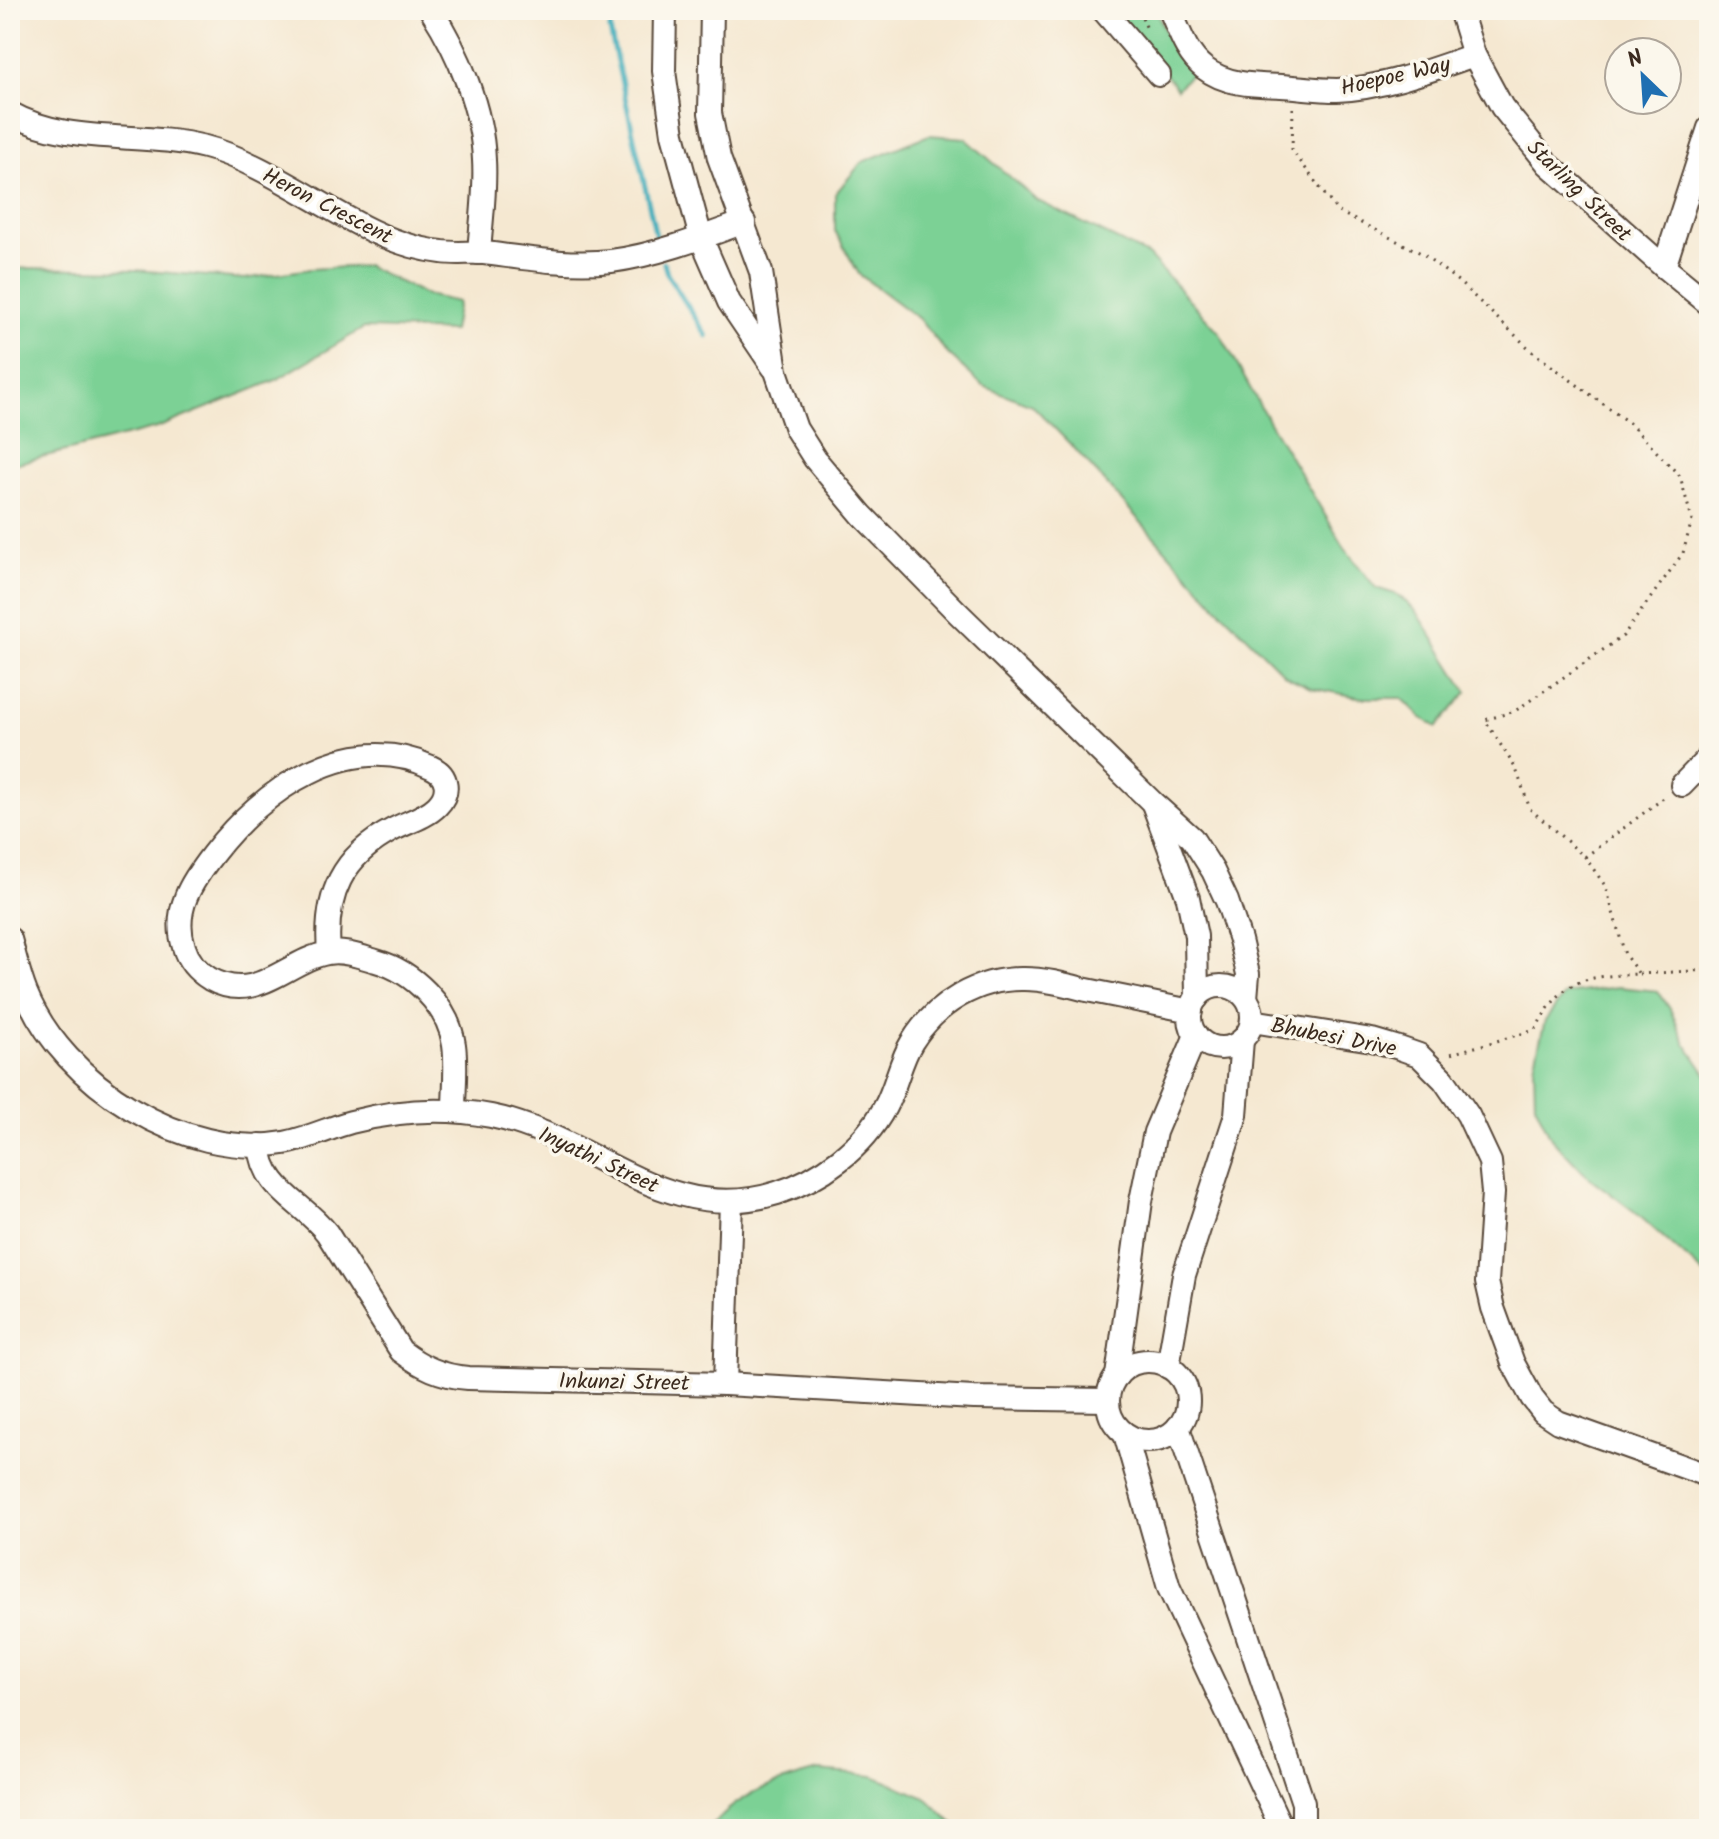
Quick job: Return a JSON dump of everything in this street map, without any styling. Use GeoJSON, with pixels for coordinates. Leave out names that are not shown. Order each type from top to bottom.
{"type":"FeatureCollection","features":[{"type":"Feature","properties":{"kind":"street"},"geometry":{"type":"LineString","coordinates":[[431,10],[467,83],[480,126],[485,163],[479,253]]}},
{"type":"Feature","properties":{"kind":"street"},"geometry":{"type":"LineString","coordinates":[[665,10],[664,71],[673,134],[701,238],[711,267],[729,302],[776,371]]}},
{"type":"Feature","properties":{"kind":"street"},"geometry":{"type":"LineString","coordinates":[[712,10],[710,113],[719,158],[761,272],[776,371],[796,429],[815,459],[862,515],[958,613],[1192,838],[1227,901],[1248,974],[1246,998],[1252,1013],[1236,1115],[1184,1275],[1168,1367]]}},
{"type":"Feature","properties":{"kind":"street"},"geometry":{"type":"LineString","coordinates":[[1103,10],[1159,75]]}},
{"type":"Feature","properties":{"kind":"street","name":"Hoepoe Way"},"geometry":{"type":"LineString","coordinates":[[1170,10],[1183,42],[1212,72],[1239,83],[1334,90],[1355,88],[1429,70],[1474,55]]}},
{"type":"Feature","properties":{"kind":"street","name":"Starling Street"},"geometry":{"type":"LineString","coordinates":[[1460,10],[1474,55],[1502,107],[1548,164],[1709,304]]}},
{"type":"Feature","properties":{"kind":"street","name":"Heron Crescent"},"geometry":{"type":"LineString","coordinates":[[16,120],[71,132],[174,140],[207,147],[244,162],[364,227],[404,243],[442,252],[549,261],[609,261],[701,238],[744,222]]}},
{"type":"Feature","properties":{"kind":"street"},"geometry":{"type":"LineString","coordinates":[[1664,267],[1709,128]]}},
{"type":"Feature","properties":{"kind":"street"},"geometry":{"type":"LineString","coordinates":[[329,952],[327,928],[335,885],[374,839],[436,807],[446,790],[441,773],[432,767],[401,759],[359,757],[314,770],[281,787],[232,828],[187,891],[180,927],[192,964],[216,982],[248,986],[269,981],[329,952],[385,964],[408,977],[427,992],[440,1010],[454,1044],[454,1111]]}},
{"type":"Feature","properties":{"kind":"street"},"geometry":{"type":"LineString","coordinates":[[1682,785],[1709,757]]}},
{"type":"Feature","properties":{"kind":"street"},"geometry":{"type":"LineString","coordinates":[[1153,803],[1188,898],[1196,936],[1191,1023],[1196,1035],[1209,1046],[1218,1048],[1235,1045],[1247,1030]]}},
{"type":"Feature","properties":{"kind":"street","name":"Inyathi Street"},"geometry":{"type":"LineString","coordinates":[[10,939],[26,995],[63,1051],[89,1080],[153,1121],[190,1135],[221,1144],[285,1143],[351,1122],[396,1112],[454,1111],[524,1124],[652,1187],[686,1198],[714,1202],[777,1193],[807,1182],[855,1149],[885,1108],[911,1043],[930,1019],[956,997],[976,987],[1024,979],[1194,1004]]}},
{"type":"Feature","properties":{"kind":"street"},"geometry":{"type":"LineString","coordinates":[[1194,1004],[1204,992],[1221,987],[1239,992],[1246,998]]}},
{"type":"Feature","properties":{"kind":"street","name":"Bhubesi Drive"},"geometry":{"type":"LineString","coordinates":[[1247,1030],[1372,1040],[1409,1051],[1429,1063],[1468,1115],[1490,1162],[1493,1193],[1487,1282],[1513,1363],[1532,1398],[1543,1412],[1558,1422],[1709,1476]]}},
{"type":"Feature","properties":{"kind":"street"},"geometry":{"type":"LineString","coordinates":[[1117,1376],[1141,1201],[1155,1132],[1196,1035]]}},
{"type":"Feature","properties":{"kind":"street","name":"Inkunzi Street"},"geometry":{"type":"LineString","coordinates":[[260,1145],[265,1172],[327,1233],[401,1351],[419,1365],[435,1372],[468,1378],[725,1384],[959,1397],[1107,1400]]}},
{"type":"Feature","properties":{"kind":"street"},"geometry":{"type":"LineString","coordinates":[[725,1384],[731,1201]]}},
{"type":"Feature","properties":{"kind":"street"},"geometry":{"type":"LineString","coordinates":[[1157,1362],[1177,1374],[1187,1395],[1184,1418],[1178,1427],[1169,1435],[1147,1441],[1125,1434],[1115,1425],[1107,1400],[1117,1376],[1135,1363],[1157,1362]]}},
{"type":"Feature","properties":{"kind":"street"},"geometry":{"type":"LineString","coordinates":[[1178,1427],[1303,1803],[1303,1829]]}},
{"type":"Feature","properties":{"kind":"street"},"geometry":{"type":"LineString","coordinates":[[1125,1434],[1169,1588],[1282,1829]]}},
{"type":"Feature","properties":{"kind":"path"},"geometry":{"type":"LineString","coordinates":[[1293,86],[1292,150],[1337,211],[1423,254],[1459,282],[1534,353],[1629,423],[1680,476],[1692,520],[1683,553],[1623,636],[1515,711],[1485,720],[1516,769],[1530,809],[1585,857],[1606,887],[1625,955],[1639,974]]}},
{"type":"Feature","properties":{"kind":"path"},"geometry":{"type":"LineString","coordinates":[[1585,857],[1682,785]]}},
{"type":"Feature","properties":{"kind":"path"},"geometry":{"type":"LineString","coordinates":[[1429,1063],[1438,1057],[1535,1030],[1563,989],[1592,976],[1709,970]]}},
{"type":"Feature","properties":{"kind":"green space"},"geometry":{"type":"Polygon","coordinates":[[[1115,10],[1156,10],[1173,51],[1192,73],[1177,89],[1115,10]]]}},
{"type":"Feature","properties":{"kind":"green space"},"geometry":{"type":"Polygon","coordinates":[[[929,135],[965,138],[1036,200],[1148,255],[1219,332],[1346,550],[1376,588],[1398,595],[1417,612],[1467,692],[1437,727],[1422,718],[1402,698],[1363,698],[1311,688],[1286,676],[1221,611],[1032,405],[983,386],[948,354],[919,319],[859,274],[835,231],[835,194],[862,162],[929,135]]]}},
{"type":"Feature","properties":{"kind":"green space"},"geometry":{"type":"Polygon","coordinates":[[[367,266],[426,295],[458,302],[453,331],[364,328],[276,380],[157,428],[10,465],[10,270],[135,270],[244,279],[310,269],[367,266]]]}},
{"type":"Feature","properties":{"kind":"green space"},"geometry":{"type":"Polygon","coordinates":[[[1618,987],[1658,991],[1685,1043],[1709,1078],[1709,1278],[1635,1212],[1586,1175],[1551,1138],[1535,1104],[1534,1066],[1545,1021],[1565,994],[1618,987]]]}},
{"type":"Feature","properties":{"kind":"green space"},"geometry":{"type":"Polygon","coordinates":[[[819,1771],[874,1776],[926,1798],[959,1829],[710,1829],[732,1806],[745,1798],[773,1785],[819,1771]]]}},
{"type":"Feature","properties":{"kind":"waterway"},"geometry":{"type":"LineString","coordinates":[[612,10],[610,30],[656,236]]}},
{"type":"Feature","properties":{"kind":"waterway"},"geometry":{"type":"LineString","coordinates":[[664,263],[667,274],[707,336]]}}]}
